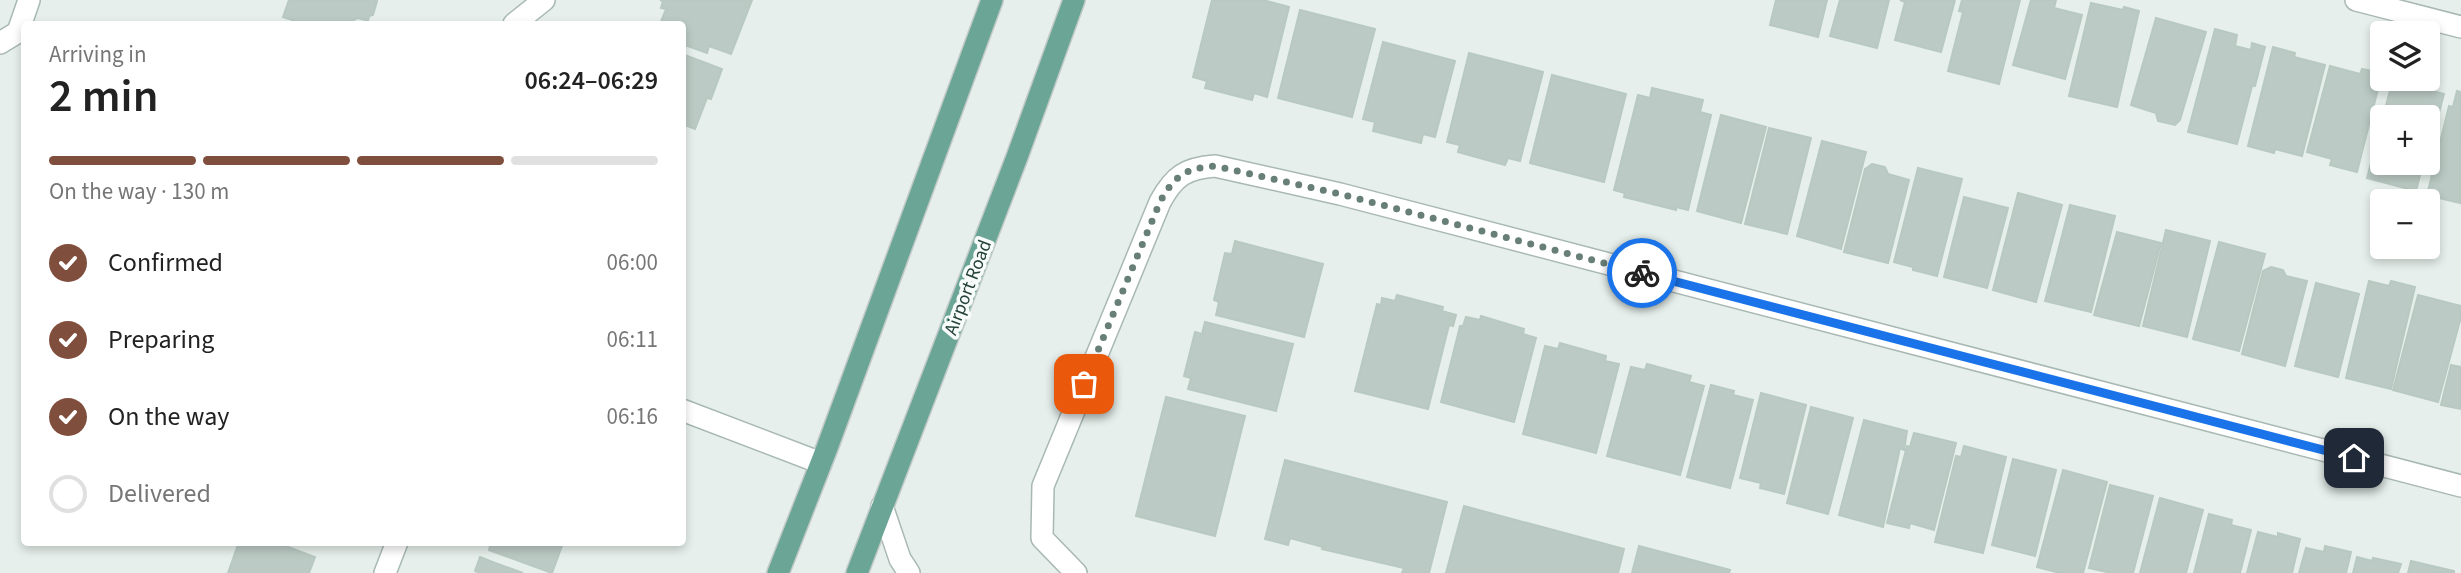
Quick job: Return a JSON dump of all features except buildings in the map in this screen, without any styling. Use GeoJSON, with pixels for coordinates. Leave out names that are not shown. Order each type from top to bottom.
{"type":"FeatureCollection","features":[{"type":"Feature","properties":{"kind":"main road"},"geometry":{"type":"LineString","coordinates":[[778,573],[992,0]]}},
{"type":"Feature","properties":{"kind":"main road","name":"Airport Road"},"geometry":{"type":"LineString","coordinates":[[857,573],[1017,157],[1074,0]]}},
{"type":"Feature","properties":{"kind":"street"},"geometry":{"type":"LineString","coordinates":[[22,21],[29,0]]}},
{"type":"Feature","properties":{"kind":"street"},"geometry":{"type":"LineString","coordinates":[[518,21],[544,0]]}},
{"type":"Feature","properties":{"kind":"street"},"geometry":{"type":"LineString","coordinates":[[2356,0],[2461,27]]}},
{"type":"Feature","properties":{"kind":"street"},"geometry":{"type":"LineString","coordinates":[[0,43],[18,32],[21,23]]}},
{"type":"Feature","properties":{"kind":"street"},"geometry":{"type":"LineString","coordinates":[[1076,573],[1042,538],[1043,486],[1160,202],[1168,187],[1181,175],[1197,167],[1215,166],[1340,194],[2461,486]]}},
{"type":"Feature","properties":{"kind":"street"},"geometry":{"type":"LineString","coordinates":[[686,412],[821,463]]}},
{"type":"Feature","properties":{"kind":"street"},"geometry":{"type":"LineString","coordinates":[[882,506],[900,559],[909,573]]}},
{"type":"Feature","properties":{"kind":"street"},"geometry":{"type":"LineString","coordinates":[[385,573],[395,546]]}},
{"type":"Feature","properties":{"kind":"way so far"},"geometry":{"type":"LineString","coordinates":[[1084,384],[1160,202],[1168,187],[1181,175],[1197,167],[1215,166],[1340,194],[1642,273]]}},
{"type":"Feature","properties":{"kind":"route"},"geometry":{"type":"LineString","coordinates":[[1642,273],[2354,458]]}}]}
